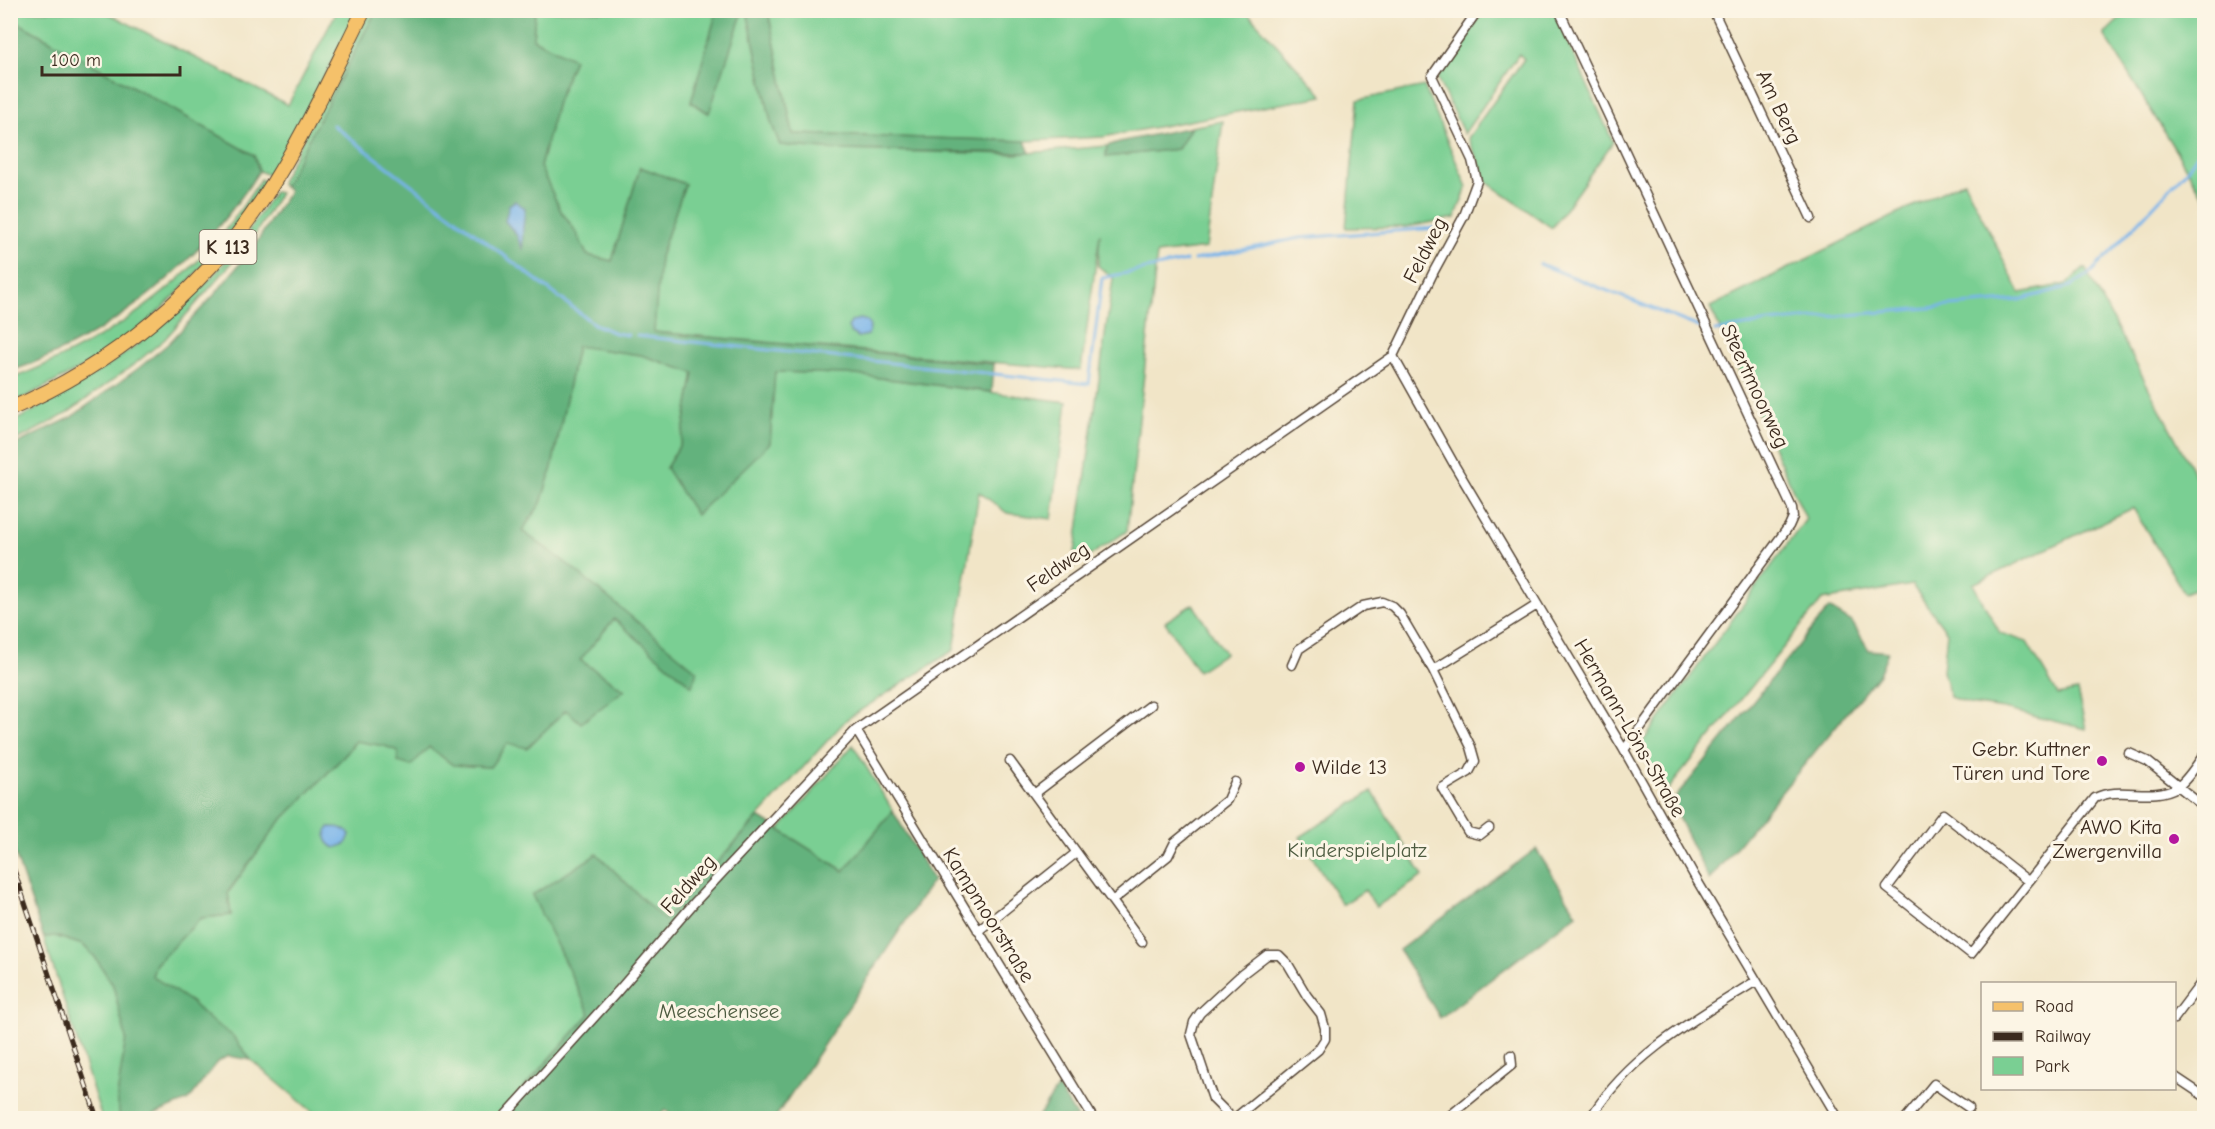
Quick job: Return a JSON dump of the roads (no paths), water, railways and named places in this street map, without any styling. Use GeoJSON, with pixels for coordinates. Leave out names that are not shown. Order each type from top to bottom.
{"type":"FeatureCollection","features":[{"type":"Feature","properties":{"kind":"main road","name":"K 113"},"geometry":{"type":"LineString","coordinates":[[10,409],[55,388],[96,365],[159,317],[206,272],[234,239],[273,184],[364,10]]}},
{"type":"Feature","properties":{"kind":"street","name":"Feldweg"},"geometry":{"type":"LineString","coordinates":[[503,1119],[709,887],[856,730],[1393,356],[1434,271],[1464,216],[1478,181],[1472,160],[1432,76],[1478,10]]}},
{"type":"Feature","properties":{"kind":"street","name":"Steertmoorweg"},"geometry":{"type":"LineString","coordinates":[[1559,10],[1792,508],[1793,517],[1789,526],[1624,750]]}},
{"type":"Feature","properties":{"kind":"street","name":"Am Berg"},"geometry":{"type":"LineString","coordinates":[[1713,10],[1811,218]]}},
{"type":"Feature","properties":{"kind":"street","name":"Hermann-Löns-Straße"},"geometry":{"type":"LineString","coordinates":[[1393,356],[1838,1119]]}},
{"type":"Feature","properties":{"kind":"street"},"geometry":{"type":"LineString","coordinates":[[1292,665],[1299,649],[1363,606],[1382,602],[1392,606],[1400,614],[1433,669],[1466,733],[1475,761],[1469,772],[1442,788],[1468,832],[1480,835],[1489,828]]}},
{"type":"Feature","properties":{"kind":"street"},"geometry":{"type":"LineString","coordinates":[[1433,669],[1537,605]]}},
{"type":"Feature","properties":{"kind":"street"},"geometry":{"type":"LineString","coordinates":[[1034,794],[1151,705]]}},
{"type":"Feature","properties":{"kind":"street","name":"Kampmoorstraße"},"geometry":{"type":"LineString","coordinates":[[856,730],[1093,1119]]}},
{"type":"Feature","properties":{"kind":"street"},"geometry":{"type":"LineString","coordinates":[[2129,753],[2147,762],[2205,807]]}},
{"type":"Feature","properties":{"kind":"street"},"geometry":{"type":"LineString","coordinates":[[2028,880],[1943,814],[1887,888],[1971,954],[2095,798],[2106,793],[2161,794],[2179,786],[2205,755]]}},
{"type":"Feature","properties":{"kind":"street"},"geometry":{"type":"LineString","coordinates":[[1010,761],[1142,942]]}},
{"type":"Feature","properties":{"kind":"street"},"geometry":{"type":"LineString","coordinates":[[1112,902],[1168,856],[1174,842],[1227,800],[1234,782]]}},
{"type":"Feature","properties":{"kind":"street"},"geometry":{"type":"LineString","coordinates":[[978,931],[1076,853]]}},
{"type":"Feature","properties":{"kind":"street"},"geometry":{"type":"LineString","coordinates":[[1267,955],[1279,955],[1288,964],[1321,1014],[1325,1039],[1318,1050],[1233,1119],[1213,1099],[1191,1034],[1194,1022],[1200,1013],[1241,975],[1267,955]]}},
{"type":"Feature","properties":{"kind":"street"},"geometry":{"type":"LineString","coordinates":[[2176,1018],[2205,979]]}},
{"type":"Feature","properties":{"kind":"street"},"geometry":{"type":"LineString","coordinates":[[1592,1119],[1601,1101],[1613,1086],[1639,1062],[1702,1014],[1756,981]]}},
{"type":"Feature","properties":{"kind":"street"},"geometry":{"type":"LineString","coordinates":[[1447,1119],[1512,1065],[1511,1055]]}},
{"type":"Feature","properties":{"kind":"street"},"geometry":{"type":"LineString","coordinates":[[2176,1077],[2205,1095]]}},
{"type":"Feature","properties":{"kind":"street"},"geometry":{"type":"LineString","coordinates":[[1906,1119],[1934,1084],[1969,1108]]}},
{"type":"Feature","properties":{"kind":"water"},"geometry":{"type":"Polygon","coordinates":[[[515,201],[525,208],[523,250],[516,234],[505,221],[509,205],[515,201]]]}},
{"type":"Feature","properties":{"kind":"water"},"geometry":{"type":"Polygon","coordinates":[[[860,319],[867,321],[870,327],[868,335],[858,337],[851,333],[848,327],[852,321],[860,319]]]}},
{"type":"Feature","properties":{"kind":"water"},"geometry":{"type":"Polygon","coordinates":[[[329,827],[341,828],[348,832],[350,835],[346,844],[335,848],[327,842],[326,833],[329,827]]]}},
{"type":"Feature","properties":{"kind":"waterway"},"geometry":{"type":"LineString","coordinates":[[333,125],[594,324],[615,333],[628,335]]}},
{"type":"Feature","properties":{"kind":"waterway"},"geometry":{"type":"LineString","coordinates":[[1715,331],[1769,322],[2019,300],[2071,286],[2088,275],[2105,258],[2186,171],[2204,144]]}},
{"type":"Feature","properties":{"kind":"waterway"},"geometry":{"type":"LineString","coordinates":[[1194,260],[1299,238],[1449,227]]}},
{"type":"Feature","properties":{"kind":"waterway"},"geometry":{"type":"LineString","coordinates":[[637,336],[1089,384],[1102,278],[1186,261]]}},
{"type":"Feature","properties":{"kind":"waterway"},"geometry":{"type":"LineString","coordinates":[[1540,264],[1704,329]]}},
{"type":"Feature","properties":{"kind":"railway"},"geometry":{"type":"LineString","coordinates":[[10,858],[97,1118]]}},
{"type":"Feature","properties":{"kind":"place","name":"Gebr. Kuttner Türen und Tore"},"geometry":{"type":"Point","coordinates":[2102,761]}},
{"type":"Feature","properties":{"kind":"place","name":"Wilde 13"},"geometry":{"type":"Point","coordinates":[1300,767]}},
{"type":"Feature","properties":{"kind":"place","name":"AWO Kita Zwergenvilla"},"geometry":{"type":"Point","coordinates":[2174,839]}},
{"type":"Feature","properties":{"kind":"park label","name":"Kinderspielplatz"},"geometry":{"type":"Point","coordinates":[1357,850]}},
{"type":"Feature","properties":{"kind":"park label","name":"Meeschensee"},"geometry":{"type":"Point","coordinates":[719,1011]}}]}
